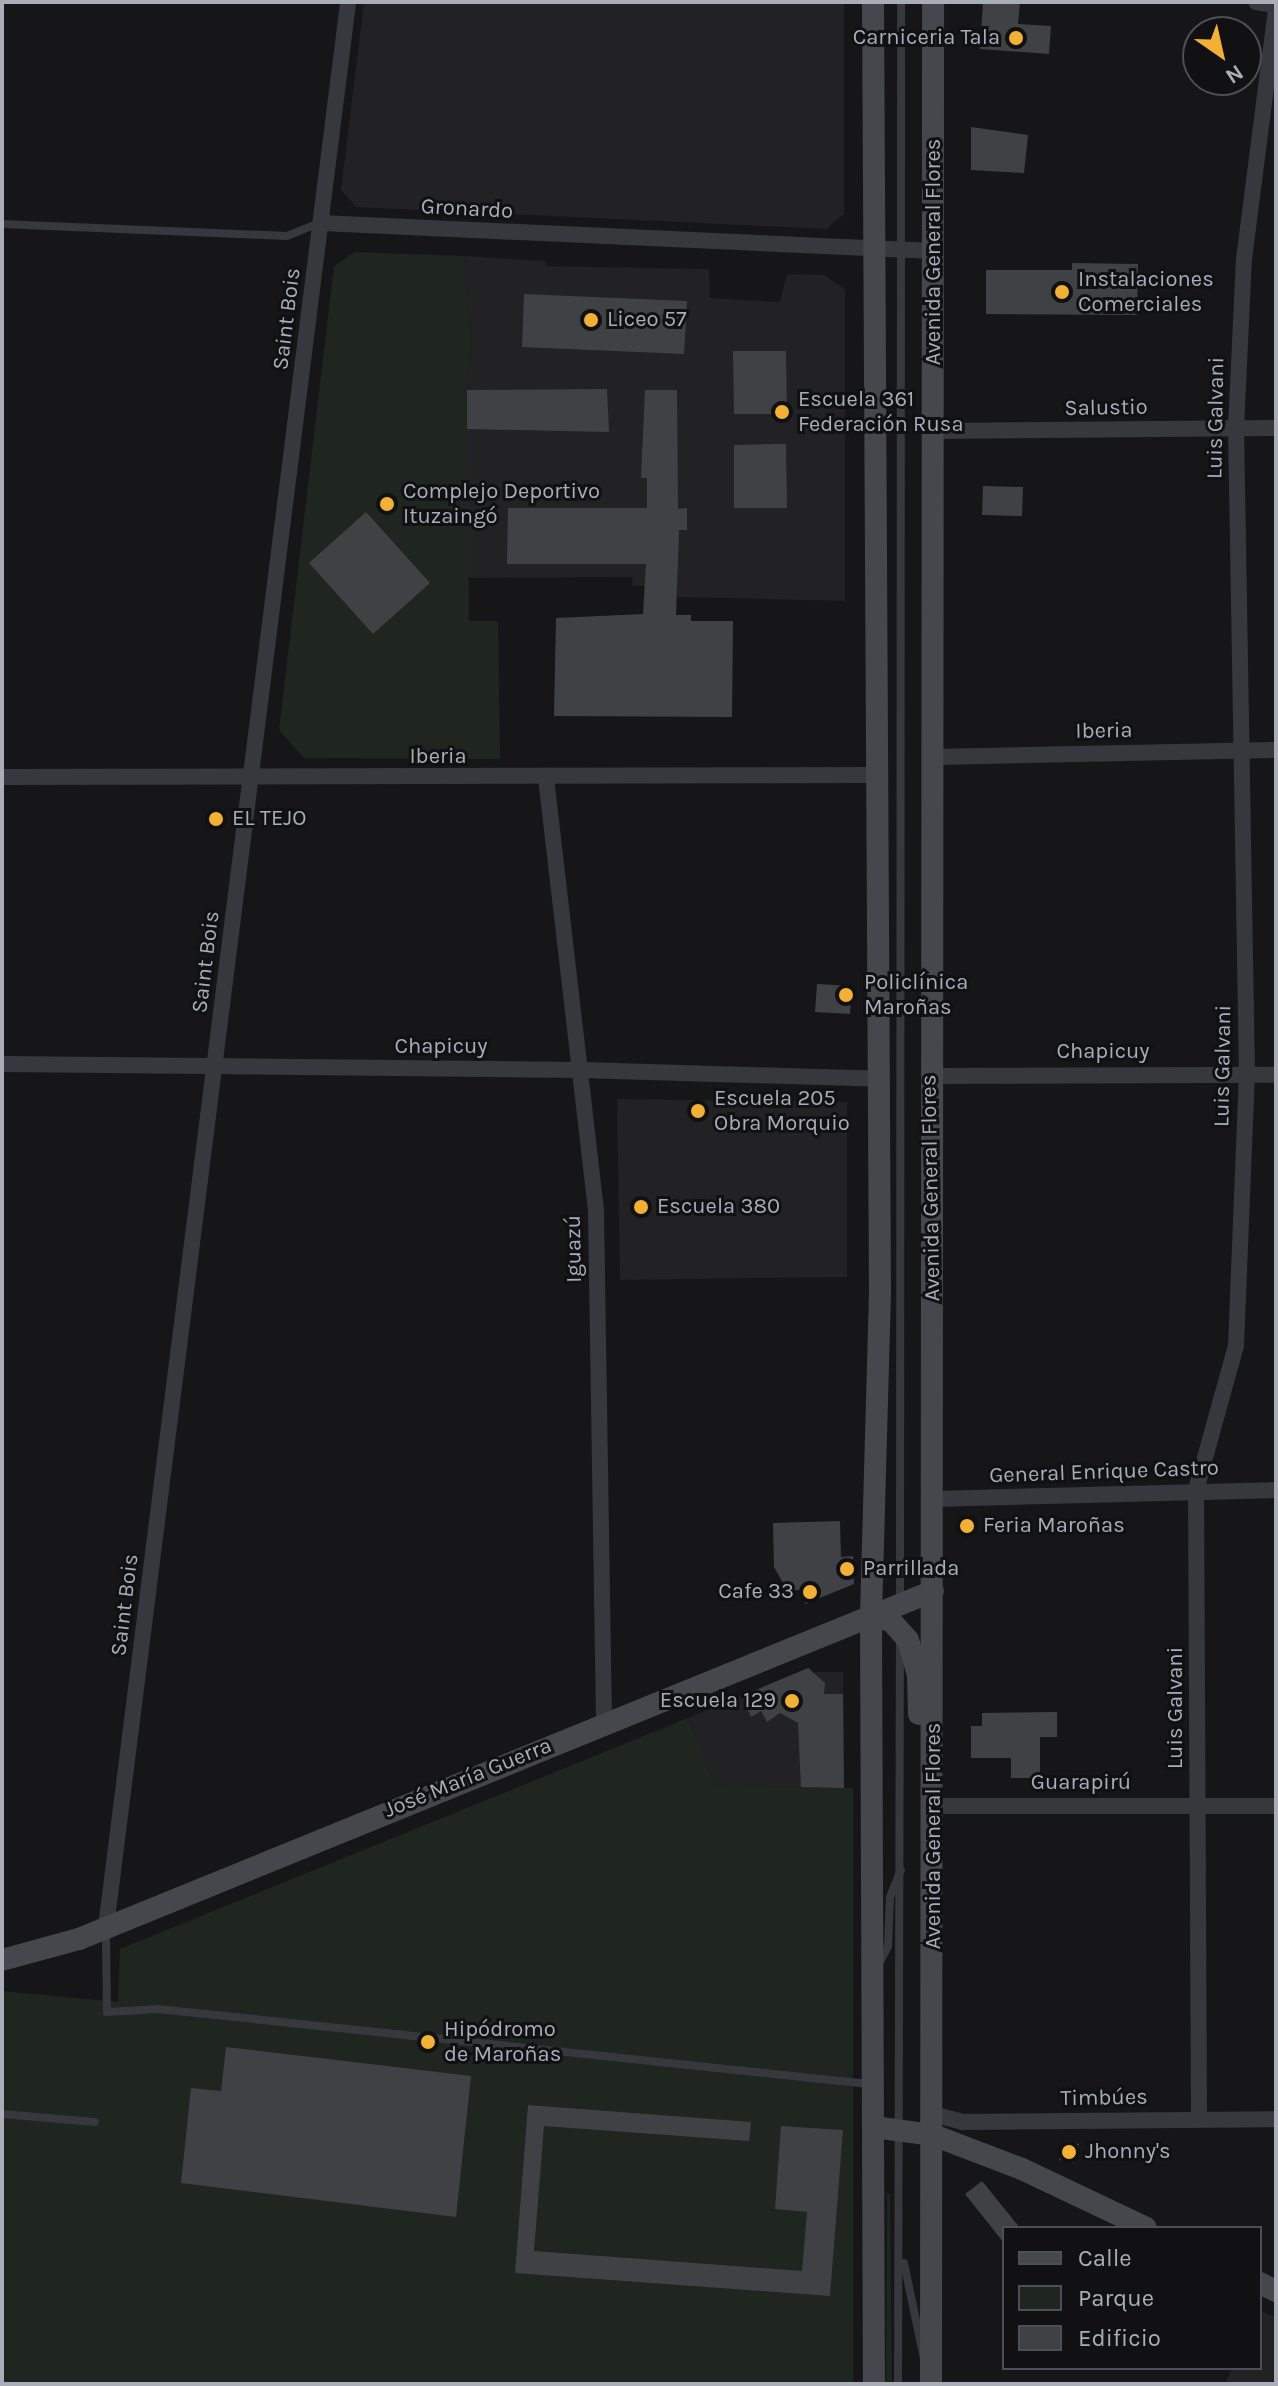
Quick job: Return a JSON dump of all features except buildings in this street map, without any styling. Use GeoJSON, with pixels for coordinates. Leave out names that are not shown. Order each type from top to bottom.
{"type":"FeatureCollection","features":[{"type":"Feature","properties":{"kind":"main road","name":"Avenida General Flores"},"geometry":{"type":"LineString","coordinates":[[873,2],[874,775],[880,1079],[878,1489],[871,1617],[874,2384]]}},
{"type":"Feature","properties":{"kind":"main road","name":"Avenida General Flores"},"geometry":{"type":"LineString","coordinates":[[932,2379],[934,1499],[929,1076],[936,431],[933,2]]}},
{"type":"Feature","properties":{"kind":"main road"},"geometry":{"type":"LineString","coordinates":[[871,1617],[900,1616],[933,1591]]}},
{"type":"Feature","properties":{"kind":"main road"},"geometry":{"type":"LineString","coordinates":[[900,1616],[918,1674],[921,1768],[934,1806]]}},
{"type":"Feature","properties":{"kind":"main road","name":"José María Guerra"},"geometry":{"type":"LineString","coordinates":[[2,1960],[106,1927],[604,1721],[871,1617]]}},
{"type":"Feature","properties":{"kind":"main road"},"geometry":{"type":"LineString","coordinates":[[873,1980],[887,2014],[888,2103],[902,2128]]}},
{"type":"Feature","properties":{"kind":"main road"},"geometry":{"type":"LineString","coordinates":[[874,2127],[933,2125],[1142,2226]]}},
{"type":"Feature","properties":{"kind":"street","name":"Saint Bois"},"geometry":{"type":"LineString","coordinates":[[106,1927],[348,2]]}},
{"type":"Feature","properties":{"kind":"street"},"geometry":{"type":"LineString","coordinates":[[1256,2],[1276,7]]}},
{"type":"Feature","properties":{"kind":"street","name":"Luis Galvani"},"geometry":{"type":"LineString","coordinates":[[1199,2119],[1196,1490],[1236,1346],[1247,1075],[1236,428],[1244,259],[1276,7]]}},
{"type":"Feature","properties":{"kind":"street","name":"Gronardo"},"geometry":{"type":"LineString","coordinates":[[321,223],[875,252],[933,251]]}},
{"type":"Feature","properties":{"kind":"street","name":"Salustio"},"geometry":{"type":"LineString","coordinates":[[936,431],[1276,428]]}},
{"type":"Feature","properties":{"kind":"street","name":"Iberia"},"geometry":{"type":"LineString","coordinates":[[934,757],[1276,750]]}},
{"type":"Feature","properties":{"kind":"street","name":"Iberia"},"geometry":{"type":"LineString","coordinates":[[2,777],[250,779],[874,775]]}},
{"type":"Feature","properties":{"kind":"street","name":"Iguazú"},"geometry":{"type":"LineString","coordinates":[[546,778],[596,1212],[604,1721]]}},
{"type":"Feature","properties":{"kind":"street","name":"Chapicuy"},"geometry":{"type":"LineString","coordinates":[[2,1064],[582,1070],[880,1079]]}},
{"type":"Feature","properties":{"kind":"street","name":"Chapicuy"},"geometry":{"type":"LineString","coordinates":[[929,1076],[1276,1075]]}},
{"type":"Feature","properties":{"kind":"street","name":"General Enrique Castro"},"geometry":{"type":"LineString","coordinates":[[934,1499],[1276,1490]]}},
{"type":"Feature","properties":{"kind":"street","name":"Guarapirú"},"geometry":{"type":"LineString","coordinates":[[934,1806],[1276,1806]]}},
{"type":"Feature","properties":{"kind":"street","name":"Timbúes"},"geometry":{"type":"LineString","coordinates":[[933,2125],[962,2122],[1276,2119]]}},
{"type":"Feature","properties":{"kind":"lane","name":"Avenida General Flores"},"geometry":{"type":"LineString","coordinates":[[898,2384],[902,2128],[900,1616],[904,1553],[901,2]]}},
{"type":"Feature","properties":{"kind":"lane","name":"Gronardo"},"geometry":{"type":"LineString","coordinates":[[2,224],[287,236],[321,223]]}},
{"type":"Feature","properties":{"kind":"lane","name":"Avenida General Flores"},"geometry":{"type":"LineString","coordinates":[[873,1980],[888,1946],[890,1897],[901,1869]]}},
{"type":"Feature","properties":{"kind":"lane"},"geometry":{"type":"LineString","coordinates":[[106,1927],[107,2012],[158,2009],[873,2084]]}},
{"type":"Feature","properties":{"kind":"lane"},"geometry":{"type":"LineString","coordinates":[[2,2114],[95,2122]]}},
{"type":"Feature","properties":{"kind":"lane","name":"Avenida General Flores"},"geometry":{"type":"LineString","coordinates":[[901,2254],[917,2345],[932,2379]]}},
{"type":"Feature","properties":{"kind":"shaded area"},"geometry":{"type":"Polygon","coordinates":[[[364,2],[844,2],[844,214],[826,229],[356,207],[341,190],[364,2]]]}},
{"type":"Feature","properties":{"kind":"shaded area"},"geometry":{"type":"Polygon","coordinates":[[[464,256],[546,261],[546,266],[709,269],[710,298],[780,302],[787,274],[824,275],[845,289],[845,601],[677,597],[677,586],[633,586],[632,577],[467,578],[467,390],[472,341],[464,256]]]}},
{"type":"Feature","properties":{"kind":"shaded area"},"geometry":{"type":"Polygon","coordinates":[[[617,1099],[847,1102],[847,1277],[620,1280],[617,1099]]]}},
{"type":"Feature","properties":{"kind":"shaded area"},"geometry":{"type":"Polygon","coordinates":[[[810,1667],[812,1672],[843,1672],[844,1788],[715,1785],[688,1718],[810,1667]]]}},
{"type":"Feature","properties":{"kind":"shaded area"},"geometry":{"type":"Polygon","coordinates":[[[1262,2311],[1276,2318],[1274,2384],[1225,2384],[1231,2370],[1262,2370],[1262,2311]]]}},
{"type":"Feature","properties":{"kind":"green space","name":"Complejo Deportivo Ituzaingó"},"geometry":{"type":"Polygon","coordinates":[[[355,252],[464,256],[472,341],[467,390],[469,621],[498,621],[500,759],[304,758],[279,730],[334,266],[355,252]]]}},
{"type":"Feature","properties":{"kind":"green space","name":"Hipódromo de Maroñas"},"geometry":{"type":"Polygon","coordinates":[[[688,1718],[715,1785],[853,1788],[853,2384],[2,2384],[2,1991],[118,2002],[120,1949],[688,1718]]]}},
{"type":"Feature","properties":{"kind":"green space"},"geometry":{"type":"Polygon","coordinates":[[[890,2193],[892,2384],[886,2384],[887,2194],[890,2193]]]}},
{"type":"Feature","properties":{"kind":"place","name":"Carniceria Tala"},"geometry":{"type":"Point","coordinates":[1016,38]}},
{"type":"Feature","properties":{"kind":"place","name":"Instalaciones Comerciales"},"geometry":{"type":"Point","coordinates":[1062,292]}},
{"type":"Feature","properties":{"kind":"place","name":"Liceo 57"},"geometry":{"type":"Point","coordinates":[591,320]}},
{"type":"Feature","properties":{"kind":"place","name":"Escuela 361 Federación Rusa"},"geometry":{"type":"Point","coordinates":[782,412]}},
{"type":"Feature","properties":{"kind":"place","name":"Complejo Deportivo Ituzaingó"},"geometry":{"type":"Point","coordinates":[387,504]}},
{"type":"Feature","properties":{"kind":"place","name":"EL TEJO"},"geometry":{"type":"Point","coordinates":[216,819]}},
{"type":"Feature","properties":{"kind":"place","name":"Policlínica Maroñas"},"geometry":{"type":"Point","coordinates":[846,995]}},
{"type":"Feature","properties":{"kind":"place","name":"Escuela 205 Obra Morquio"},"geometry":{"type":"Point","coordinates":[698,1111]}},
{"type":"Feature","properties":{"kind":"place","name":"Escuela 380"},"geometry":{"type":"Point","coordinates":[641,1207]}},
{"type":"Feature","properties":{"kind":"place","name":"Feria Maroñas"},"geometry":{"type":"Point","coordinates":[967,1526]}},
{"type":"Feature","properties":{"kind":"place","name":"Parrillada"},"geometry":{"type":"Point","coordinates":[847,1569]}},
{"type":"Feature","properties":{"kind":"place","name":"Cafe 33"},"geometry":{"type":"Point","coordinates":[810,1592]}},
{"type":"Feature","properties":{"kind":"place","name":"Escuela 129"},"geometry":{"type":"Point","coordinates":[792,1701]}},
{"type":"Feature","properties":{"kind":"place","name":"Hipódromo de Maroñas"},"geometry":{"type":"Point","coordinates":[428,2042]}},
{"type":"Feature","properties":{"kind":"place","name":"Jhonny's"},"geometry":{"type":"Point","coordinates":[1069,2152]}}]}
